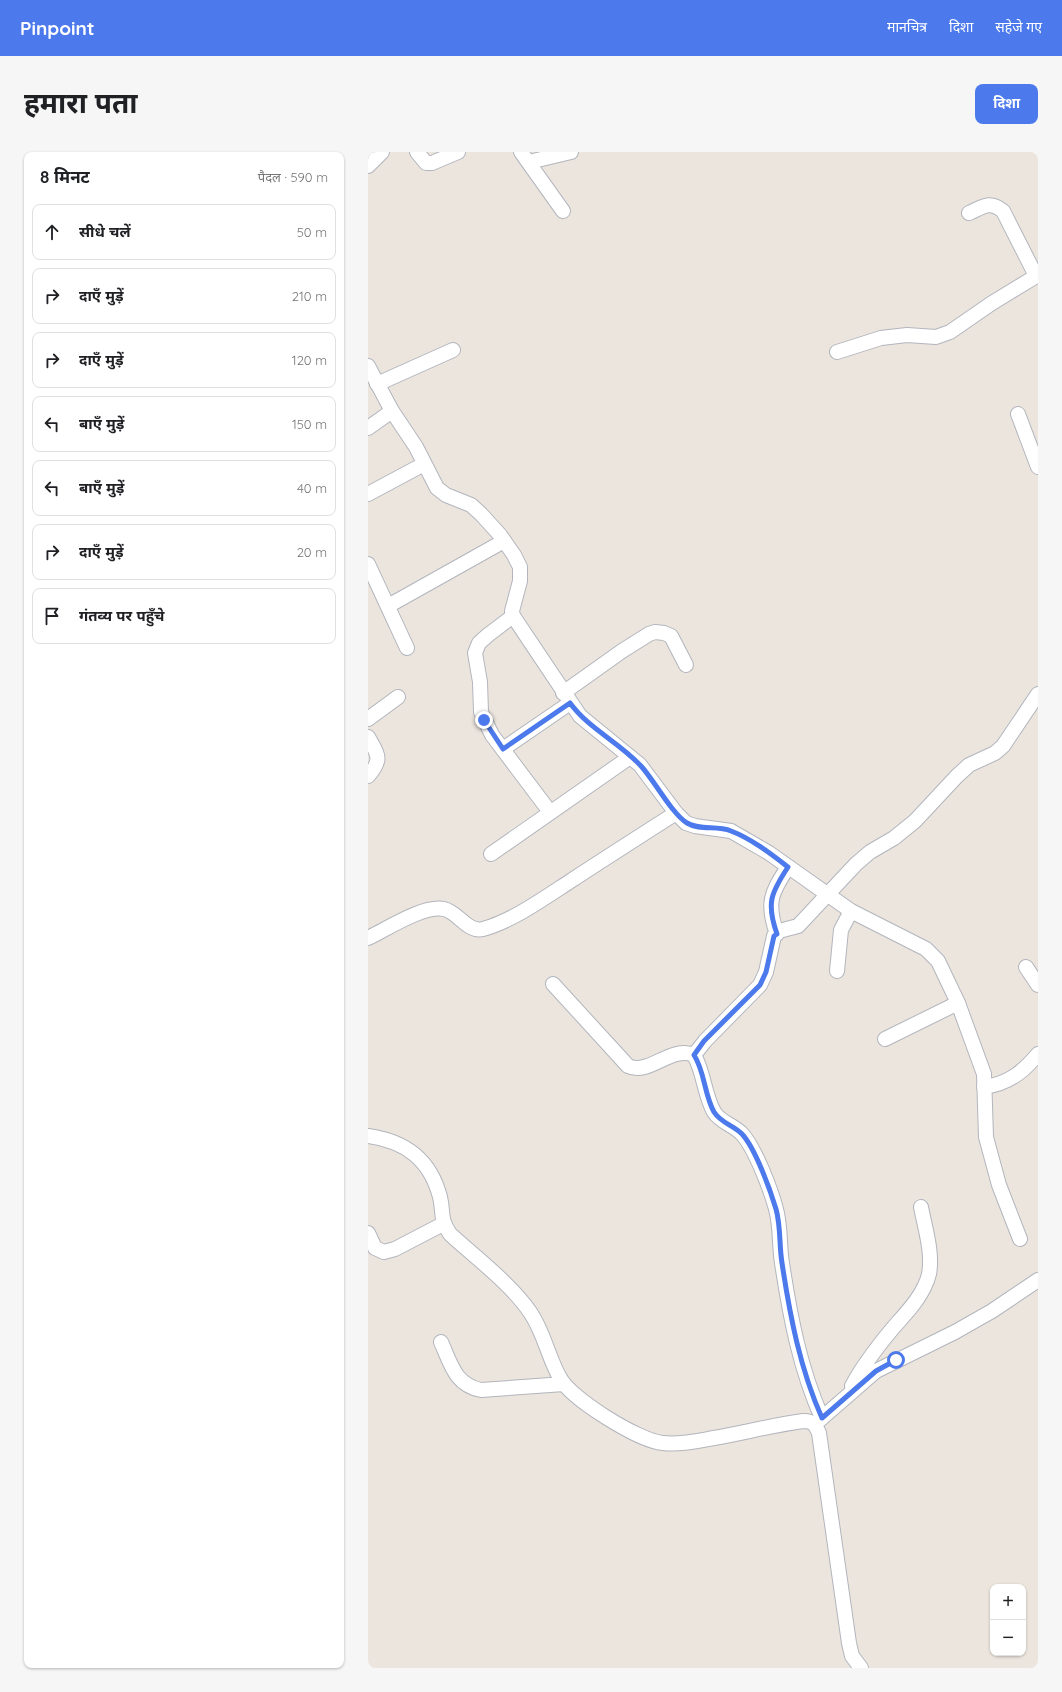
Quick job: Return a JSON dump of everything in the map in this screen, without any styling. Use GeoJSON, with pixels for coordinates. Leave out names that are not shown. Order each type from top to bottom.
{"type":"FeatureCollection","features":[{"type":"Feature","properties":{"kind":"street"},"geometry":{"type":"LineString","coordinates":[[368,166],[382,152]]}},
{"type":"Feature","properties":{"kind":"street"},"geometry":{"type":"LineString","coordinates":[[417,152],[426,163],[432,163],[458,152]]}},
{"type":"Feature","properties":{"kind":"street"},"geometry":{"type":"LineString","coordinates":[[563,211],[525,157],[570,152]]}},
{"type":"Feature","properties":{"kind":"street"},"geometry":{"type":"LineString","coordinates":[[837,352],[881,338],[907,335],[936,337],[950,332],[1037,275],[1003,211],[990,204],[969,213]]}},
{"type":"Feature","properties":{"kind":"street"},"geometry":{"type":"LineString","coordinates":[[378,384],[453,350]]}},
{"type":"Feature","properties":{"kind":"street"},"geometry":{"type":"LineString","coordinates":[[368,366],[392,411],[416,448],[437,488],[446,495],[471,505],[492,526],[504,541],[520,567],[520,582],[512,611],[513,616],[580,716],[640,765],[676,813],[686,822],[695,826],[731,831],[769,853],[851,911],[926,949],[938,961],[958,1004],[984,1074],[987,1143],[999,1185],[1020,1239]]}},
{"type":"Feature","properties":{"kind":"street"},"geometry":{"type":"LineString","coordinates":[[368,428],[392,411]]}},
{"type":"Feature","properties":{"kind":"street"},"geometry":{"type":"LineString","coordinates":[[1018,414],[1038,467]]}},
{"type":"Feature","properties":{"kind":"street"},"geometry":{"type":"LineString","coordinates":[[368,494],[424,464]]}},
{"type":"Feature","properties":{"kind":"street"},"geometry":{"type":"LineString","coordinates":[[388,606],[504,541]]}},
{"type":"Feature","properties":{"kind":"street"},"geometry":{"type":"LineString","coordinates":[[368,564],[407,648]]}},
{"type":"Feature","properties":{"kind":"street"},"geometry":{"type":"LineString","coordinates":[[513,616],[483,639],[479,643],[475,653],[480,682],[481,712],[492,735],[550,812]]}},
{"type":"Feature","properties":{"kind":"street"},"geometry":{"type":"LineString","coordinates":[[503,749],[567,698],[622,651],[649,634],[656,632],[671,636],[686,665]]}},
{"type":"Feature","properties":{"kind":"street"},"geometry":{"type":"LineString","coordinates":[[694,1055],[704,1041],[760,985],[766,972],[774,936],[779,932],[798,926],[870,852],[894,838],[915,821],[969,765],[995,753],[1003,746],[1038,694]]}},
{"type":"Feature","properties":{"kind":"street"},"geometry":{"type":"LineString","coordinates":[[368,720],[398,697]]}},
{"type":"Feature","properties":{"kind":"street"},"geometry":{"type":"LineString","coordinates":[[368,737],[378,754],[378,760],[376,766],[368,776]]}},
{"type":"Feature","properties":{"kind":"street"},"geometry":{"type":"LineString","coordinates":[[490,854],[630,757]]}},
{"type":"Feature","properties":{"kind":"street"},"geometry":{"type":"LineString","coordinates":[[368,938],[410,917],[429,911],[443,909],[453,912],[474,929],[481,930],[492,926],[540,901],[676,813]]}},
{"type":"Feature","properties":{"kind":"street"},"geometry":{"type":"LineString","coordinates":[[777,934],[770,913],[770,903],[773,889],[788,867]]}},
{"type":"Feature","properties":{"kind":"street"},"geometry":{"type":"LineString","coordinates":[[836,971],[841,930],[851,911]]}},
{"type":"Feature","properties":{"kind":"street"},"geometry":{"type":"LineString","coordinates":[[1026,967],[1038,985]]}},
{"type":"Feature","properties":{"kind":"street"},"geometry":{"type":"LineString","coordinates":[[553,984],[628,1066],[633,1069],[640,1068],[680,1053],[694,1055],[703,1074],[714,1110],[719,1119],[742,1134],[749,1144],[774,1201],[779,1221],[782,1263],[794,1333],[818,1421],[848,1643],[852,1656],[861,1668]]}},
{"type":"Feature","properties":{"kind":"street"},"geometry":{"type":"LineString","coordinates":[[885,1039],[958,1004]]}},
{"type":"Feature","properties":{"kind":"street"},"geometry":{"type":"LineString","coordinates":[[984,1087],[999,1085],[1018,1075],[1038,1054]]}},
{"type":"Feature","properties":{"kind":"street"},"geometry":{"type":"LineString","coordinates":[[368,1136],[387,1138],[410,1151],[424,1163],[436,1183],[440,1198],[443,1224],[450,1234],[518,1296],[538,1325],[553,1364],[564,1384],[571,1393],[596,1410],[642,1437],[662,1443],[683,1444],[803,1421],[818,1421],[876,1371],[992,1311],[1038,1280]]}},
{"type":"Feature","properties":{"kind":"street"},"geometry":{"type":"LineString","coordinates":[[845,1398],[856,1378],[876,1350],[922,1292],[929,1275],[930,1260],[920,1207]]}},
{"type":"Feature","properties":{"kind":"street"},"geometry":{"type":"LineString","coordinates":[[368,1233],[375,1248],[384,1252],[395,1249],[443,1224]]}},
{"type":"Feature","properties":{"kind":"street"},"geometry":{"type":"LineString","coordinates":[[440,1342],[457,1376],[462,1383],[469,1387],[481,1390],[564,1384]]}},
{"type":"Feature","properties":{"kind":"route"},"geometry":{"type":"LineString","coordinates":[[484,720],[492,735],[503,749],[570,703],[580,716],[640,765],[680,818],[695,826],[731,831],[769,853],[788,867],[773,889],[770,903],[770,913],[777,934],[774,936],[766,972],[760,985],[751,996],[704,1041],[694,1055],[703,1074],[714,1110],[719,1119],[742,1134],[749,1144],[771,1194],[779,1221],[780,1252],[794,1333],[807,1383],[822,1418],[876,1371],[896,1360]]}}]}
